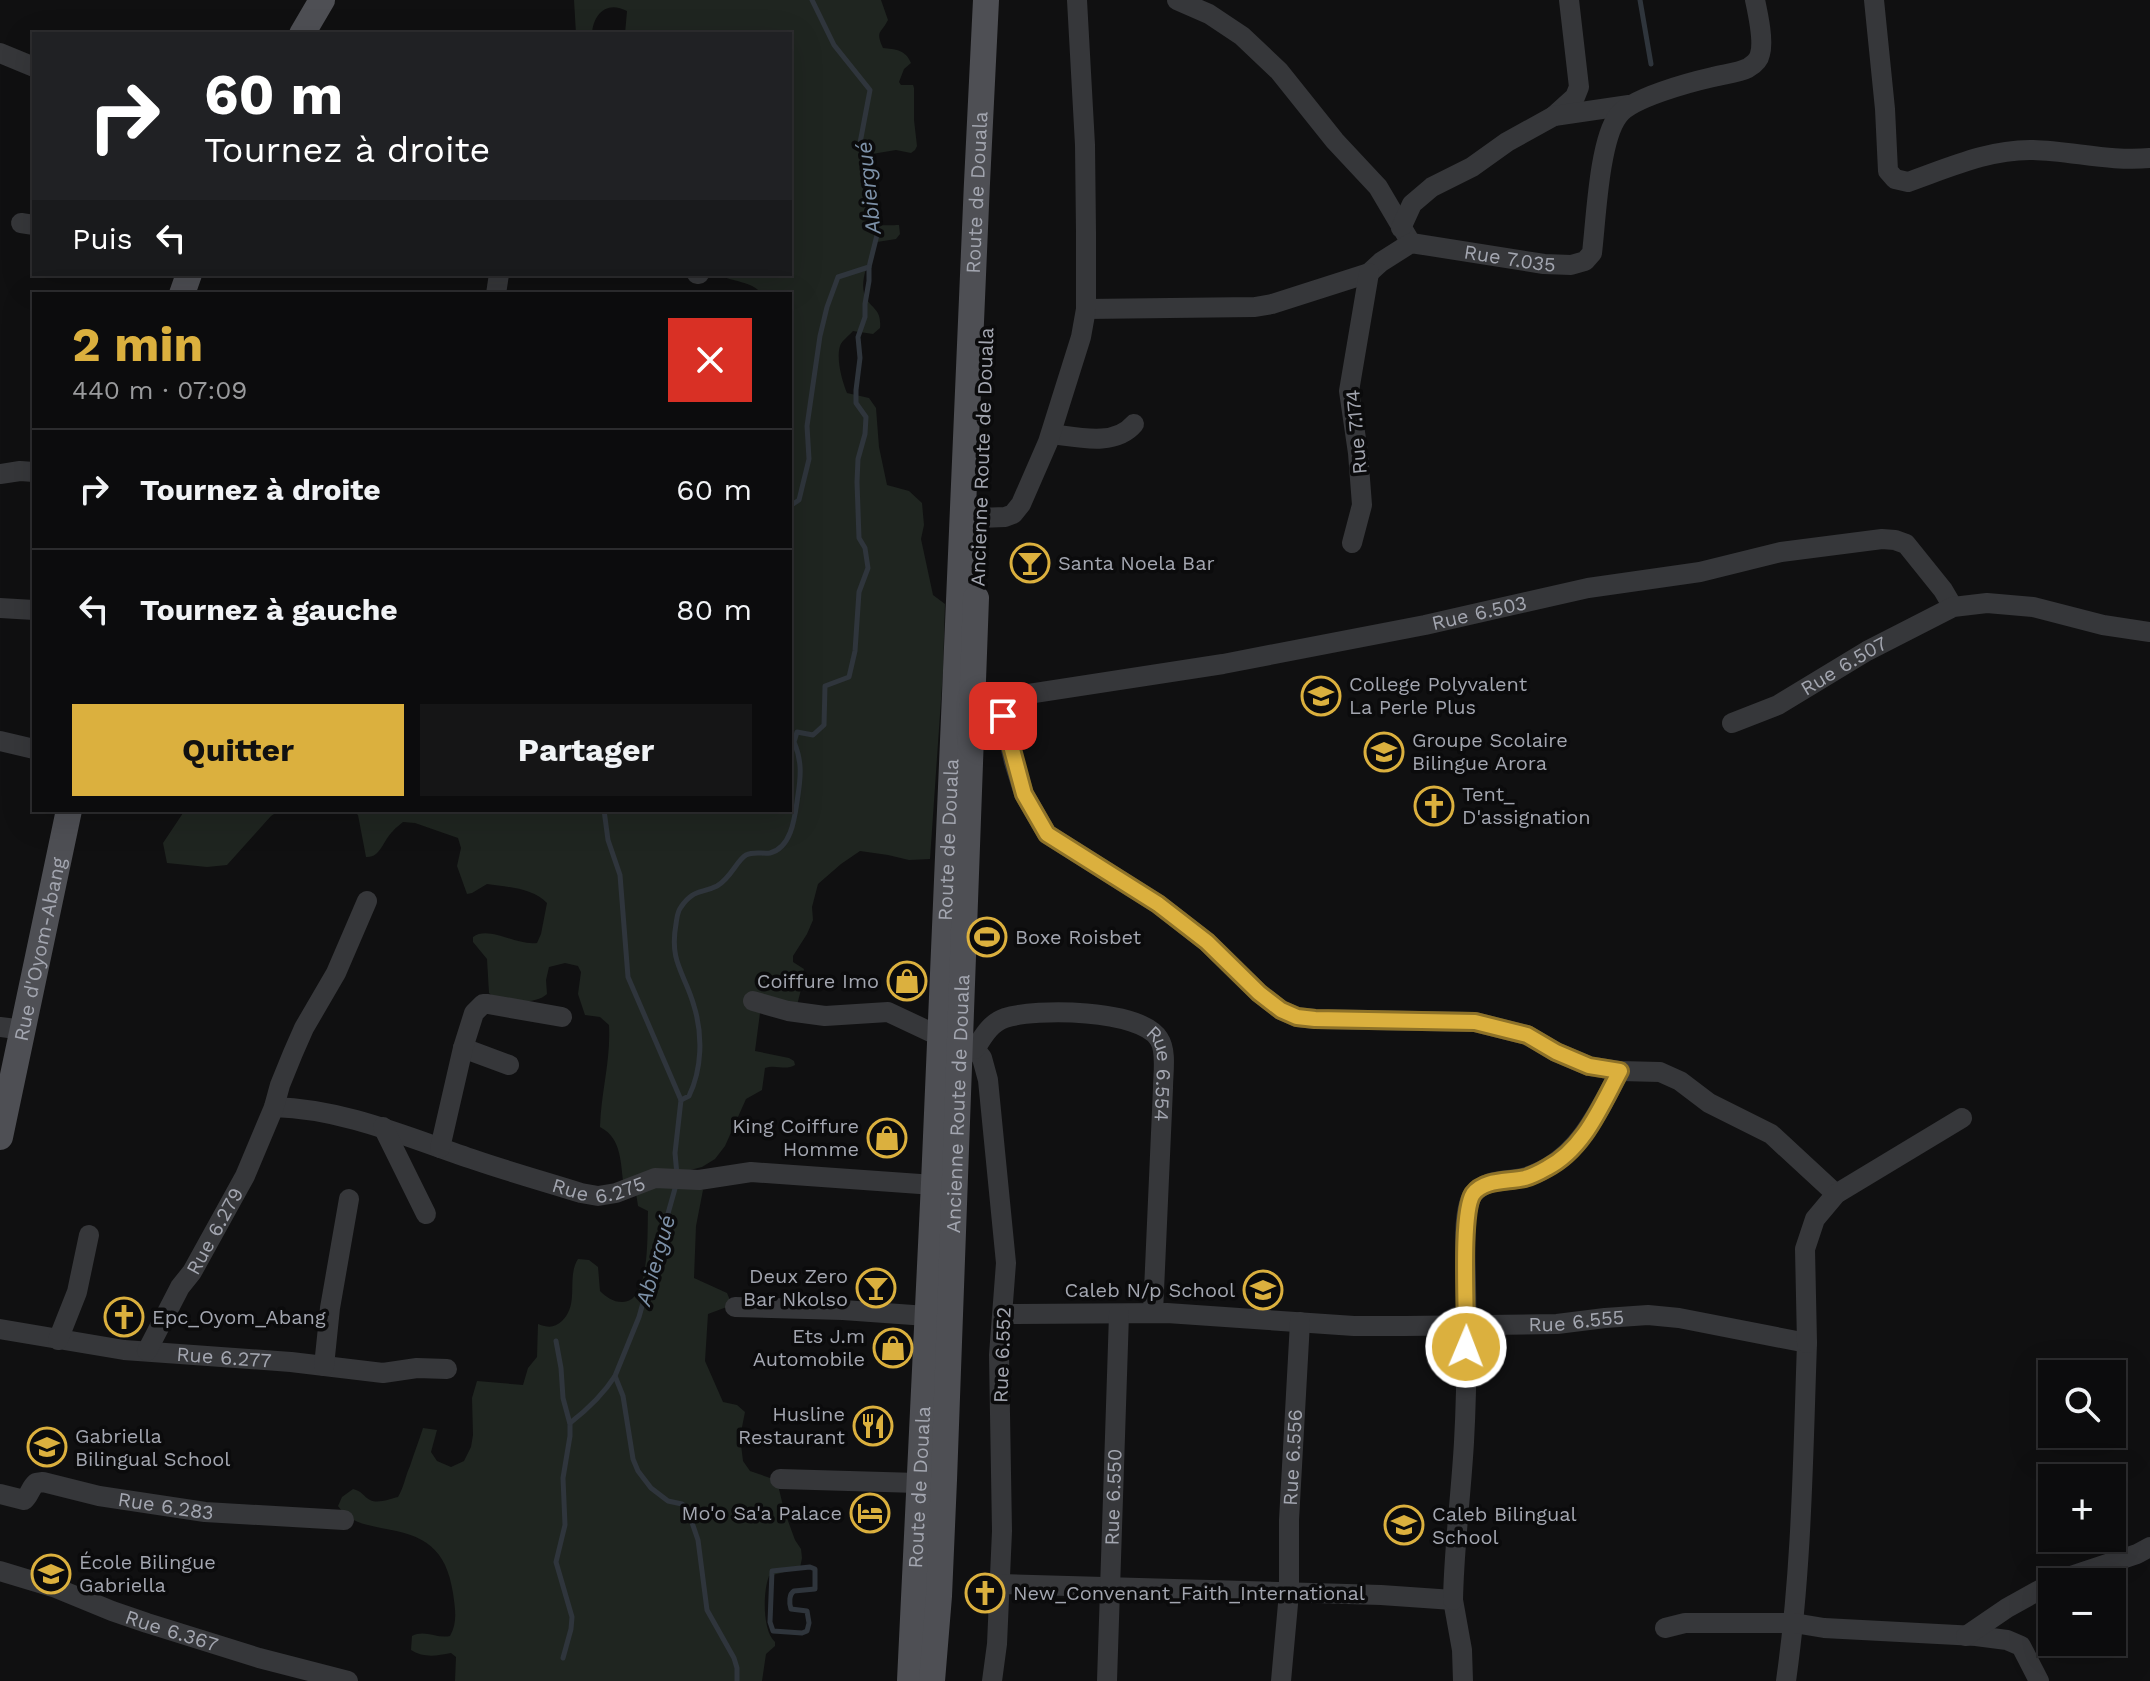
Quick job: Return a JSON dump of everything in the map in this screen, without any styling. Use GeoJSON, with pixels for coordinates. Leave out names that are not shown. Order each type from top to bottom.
{"type":"FeatureCollection","features":[{"type":"Feature","properties":{"kind":"main road"},"geometry":{"type":"LineString","coordinates":[[303,32],[322,0]]}},
{"type":"Feature","properties":{"kind":"main road","name":"Route de Douala"},"geometry":{"type":"LineString","coordinates":[[910,1681],[934,1185],[958,1042],[966,412],[986,0]]}},
{"type":"Feature","properties":{"kind":"main road","name":"Ancienne Route de Douala"},"geometry":{"type":"LineString","coordinates":[[932,1681],[944,1494],[982,410],[1002,0]]}},
{"type":"Feature","properties":{"kind":"main road","name":"Rue d'Oyom-Abang"},"geometry":{"type":"LineString","coordinates":[[0,1137],[12,1028],[68,812]]}},
{"type":"Feature","properties":{"kind":"street"},"geometry":{"type":"LineString","coordinates":[[979,518],[1005,517],[1013,514],[1021,504],[1051,434],[1081,337],[1086,309],[1085,145],[1077,0]]}},
{"type":"Feature","properties":{"kind":"street"},"geometry":{"type":"LineString","coordinates":[[1177,0],[1209,14],[1242,36],[1279,71],[1335,141],[1378,187],[1401,227]]}},
{"type":"Feature","properties":{"kind":"street"},"geometry":{"type":"LineString","coordinates":[[1086,309],[1255,307],[1369,273],[1381,262],[1412,204],[1432,187],[1472,167],[1507,142],[1554,116],[1575,97],[1579,87],[1569,0]]}},
{"type":"Feature","properties":{"kind":"street"},"geometry":{"type":"LineString","coordinates":[[1554,116],[1629,105],[1693,82],[1748,68],[1761,53],[1755,0]]}},
{"type":"Feature","properties":{"kind":"street"},"geometry":{"type":"LineString","coordinates":[[1874,0],[1888,171],[1895,179],[1908,182],[1997,152],[2032,150],[2150,158]]}},
{"type":"Feature","properties":{"kind":"street"},"geometry":{"type":"LineString","coordinates":[[0,53],[32,66]]}},
{"type":"Feature","properties":{"kind":"street","name":"Rue 7.035"},"geometry":{"type":"LineString","coordinates":[[1401,227],[1544,264],[1571,265],[1585,261],[1592,253],[1601,173],[1611,128],[1618,114],[1629,105]]}},
{"type":"Feature","properties":{"kind":"street","name":"Rue 7.174"},"geometry":{"type":"LineString","coordinates":[[1352,543],[1362,505],[1349,391],[1369,273]]}},
{"type":"Feature","properties":{"kind":"street"},"geometry":{"type":"LineString","coordinates":[[1051,434],[1091,439],[1109,437],[1131,429],[1134,424]]}},
{"type":"Feature","properties":{"kind":"street"},"geometry":{"type":"LineString","coordinates":[[0,474],[32,472]]}},
{"type":"Feature","properties":{"kind":"street","name":"Rue 6.503"},"geometry":{"type":"LineString","coordinates":[[973,702],[1223,664],[1425,625],[1588,588],[1700,572],[1781,552],[1871,540],[1895,540],[1906,544],[1953,607]]}},
{"type":"Feature","properties":{"kind":"street"},"geometry":{"type":"LineString","coordinates":[[1953,607],[1987,603],[2033,607],[2103,625],[2150,632]]}},
{"type":"Feature","properties":{"kind":"street","name":"Rue 6.507"},"geometry":{"type":"LineString","coordinates":[[1732,723],[1778,705],[1867,651],[1953,607]]}},
{"type":"Feature","properties":{"kind":"street"},"geometry":{"type":"LineString","coordinates":[[0,608],[32,610]]}},
{"type":"Feature","properties":{"kind":"street"},"geometry":{"type":"LineString","coordinates":[[999,699],[1024,794],[1047,834],[1158,904],[1207,942],[1281,1010],[1297,1017],[1315,1019],[1475,1022],[1527,1035],[1589,1066],[1660,1072],[1680,1081],[1709,1103],[1771,1134],[1836,1194]]}},
{"type":"Feature","properties":{"kind":"street"},"geometry":{"type":"LineString","coordinates":[[0,741],[32,749]]}},
{"type":"Feature","properties":{"kind":"street","name":"Rue 6.279"},"geometry":{"type":"LineString","coordinates":[[147,1351],[180,1287],[192,1272],[245,1176],[293,1053],[336,973],[367,901]]}},
{"type":"Feature","properties":{"kind":"street"},"geometry":{"type":"LineString","coordinates":[[753,1001],[788,1011],[825,1016],[888,1012],[958,1042]]}},
{"type":"Feature","properties":{"kind":"street"},"geometry":{"type":"LineString","coordinates":[[440,1148],[474,1013],[483,1004],[562,1017]]}},
{"type":"Feature","properties":{"kind":"street","name":"Rue 6.554"},"geometry":{"type":"LineString","coordinates":[[958,1042],[1004,1018],[1057,1012],[1137,1022],[1161,1040],[1163,1088],[1153,1313]]}},
{"type":"Feature","properties":{"kind":"street","name":"Rue 6.552"},"geometry":{"type":"LineString","coordinates":[[958,1042],[982,1058],[988,1080],[1006,1263],[999,1355],[1002,1477],[1000,1584],[992,1681]]}},
{"type":"Feature","properties":{"kind":"street"},"geometry":{"type":"LineString","coordinates":[[463,1048],[509,1065]]}},
{"type":"Feature","properties":{"kind":"street"},"geometry":{"type":"LineString","coordinates":[[1463,1681],[1462,1650],[1453,1600],[1453,1566],[1464,1438],[1466,1215],[1474,1194],[1488,1184],[1525,1178],[1569,1153],[1589,1129],[1620,1071]]}},
{"type":"Feature","properties":{"kind":"street","name":"Rue 6.275"},"geometry":{"type":"LineString","coordinates":[[274,1107],[315,1110],[383,1127],[547,1183],[598,1196],[616,1193],[655,1178],[699,1180],[751,1172],[934,1185]]}},
{"type":"Feature","properties":{"kind":"street"},"geometry":{"type":"LineString","coordinates":[[1786,1681],[1799,1553],[1807,1343],[1805,1249],[1815,1219],[1836,1194],[1962,1118]]}},
{"type":"Feature","properties":{"kind":"street"},"geometry":{"type":"LineString","coordinates":[[383,1127],[426,1214]]}},
{"type":"Feature","properties":{"kind":"street"},"geometry":{"type":"LineString","coordinates":[[324,1366],[330,1308],[349,1199]]}},
{"type":"Feature","properties":{"kind":"street"},"geometry":{"type":"LineString","coordinates":[[58,1340],[77,1292],[89,1235]]}},
{"type":"Feature","properties":{"kind":"street"},"geometry":{"type":"LineString","coordinates":[[735,1307],[927,1316]]}},
{"type":"Feature","properties":{"kind":"street","name":"Rue 6.555"},"geometry":{"type":"LineString","coordinates":[[1003,1314],[1153,1313],[1354,1326],[1557,1324],[1648,1315],[1679,1318],[1807,1343]]}},
{"type":"Feature","properties":{"kind":"street","name":"Rue 6.550"},"geometry":{"type":"LineString","coordinates":[[1107,1681],[1119,1314]]}},
{"type":"Feature","properties":{"kind":"street","name":"Rue 6.556"},"geometry":{"type":"LineString","coordinates":[[1281,1681],[1289,1593],[1289,1520],[1300,1322]]}},
{"type":"Feature","properties":{"kind":"street","name":"Rue 6.277"},"geometry":{"type":"LineString","coordinates":[[0,1329],[124,1350],[383,1373],[417,1368],[447,1369]]}},
{"type":"Feature","properties":{"kind":"street"},"geometry":{"type":"LineString","coordinates":[[780,1479],[918,1483]]}},
{"type":"Feature","properties":{"kind":"street","name":"Rue 6.283"},"geometry":{"type":"LineString","coordinates":[[0,1494],[24,1500],[31,1487],[43,1482],[99,1496],[172,1508],[344,1520]]}},
{"type":"Feature","properties":{"kind":"street"},"geometry":{"type":"LineString","coordinates":[[2095,1568],[2150,1547]]}},
{"type":"Feature","properties":{"kind":"street","name":"Rue 6.367"},"geometry":{"type":"LineString","coordinates":[[0,1571],[56,1588],[147,1623],[259,1658],[348,1681]]}},
{"type":"Feature","properties":{"kind":"street"},"geometry":{"type":"LineString","coordinates":[[1000,1584],[1381,1595],[1453,1600]]}},
{"type":"Feature","properties":{"kind":"street"},"geometry":{"type":"LineString","coordinates":[[1966,1636],[2038,1590]]}},
{"type":"Feature","properties":{"kind":"street"},"geometry":{"type":"LineString","coordinates":[[1665,1628],[1685,1623],[1794,1623],[1824,1628],[2007,1640],[2021,1646],[2039,1681]]}},
{"type":"Feature","properties":{"kind":"shaded area"},"geometry":{"type":"Polygon","coordinates":[[[574,0],[881,0],[888,20],[879,35],[883,48],[903,53],[911,63],[904,69],[899,82],[901,85],[913,85],[914,88],[917,146],[911,153],[896,150],[872,154],[867,188],[870,215],[878,224],[899,225],[900,234],[896,239],[877,242],[865,274],[864,293],[879,316],[880,328],[873,334],[853,331],[840,346],[839,363],[847,393],[869,398],[876,408],[879,447],[887,485],[909,491],[922,503],[924,525],[921,539],[933,595],[945,604],[930,859],[909,860],[860,851],[818,884],[812,907],[813,920],[793,956],[793,962],[804,969],[797,1005],[760,1013],[755,1051],[789,1058],[795,1065],[765,1068],[762,1090],[746,1099],[725,1146],[715,1159],[702,1167],[624,1187],[617,1145],[600,1127],[609,1025],[600,1017],[585,1015],[578,994],[581,972],[578,966],[565,963],[549,967],[547,994],[535,1000],[510,1001],[489,993],[487,959],[473,942],[473,937],[487,933],[537,943],[547,903],[527,891],[487,884],[467,894],[457,866],[461,848],[458,838],[415,823],[403,822],[375,855],[366,857],[355,812],[792,812],[792,292],[760,292],[753,286],[722,276],[792,276],[792,32],[625,32],[627,11],[613,7],[598,15],[592,32],[576,32],[574,0]]]}},
{"type":"Feature","properties":{"kind":"shaded area"},"geometry":{"type":"Polygon","coordinates":[[[184,812],[277,812],[227,865],[207,867],[167,863],[163,843],[184,812]]]}},
{"type":"Feature","properties":{"kind":"shaded area"},"geometry":{"type":"Polygon","coordinates":[[[661,1186],[703,1190],[696,1226],[694,1278],[727,1293],[732,1305],[708,1314],[705,1361],[723,1402],[737,1405],[745,1412],[740,1437],[743,1461],[750,1471],[773,1479],[778,1485],[784,1510],[801,1549],[800,1568],[769,1576],[766,1620],[775,1646],[766,1654],[762,1681],[455,1681],[456,1657],[451,1653],[430,1656],[411,1650],[412,1636],[422,1633],[450,1636],[454,1625],[450,1578],[439,1555],[431,1546],[410,1535],[357,1522],[338,1506],[342,1497],[353,1489],[373,1501],[398,1497],[423,1428],[437,1430],[431,1452],[437,1461],[451,1467],[464,1461],[473,1435],[472,1398],[477,1381],[523,1385],[528,1368],[537,1357],[538,1324],[554,1326],[567,1314],[578,1259],[589,1260],[598,1267],[600,1291],[605,1295],[619,1302],[631,1299],[643,1279],[647,1249],[648,1211],[638,1206],[636,1193],[661,1186]]]}},
{"type":"Feature","properties":{"kind":"waterway","name":"Abiergué"},"geometry":{"type":"LineString","coordinates":[[792,505],[799,500],[809,459],[807,426],[827,307],[838,277],[869,267],[878,231],[860,143],[870,90],[834,45],[812,0]]}},
{"type":"Feature","properties":{"kind":"waterway"},"geometry":{"type":"LineString","coordinates":[[1640,0],[1651,64]]}},
{"type":"Feature","properties":{"kind":"waterway"},"geometry":{"type":"LineString","coordinates":[[681,1100],[689,1096],[693,1086],[699,1063],[700,1040],[694,1006],[676,958],[674,937],[679,911],[693,895],[722,883],[746,855],[770,853],[784,844],[792,829],[799,788],[800,762],[794,742],[797,732],[813,735],[824,725],[825,686],[849,677],[855,651],[859,592],[868,568],[865,548],[859,538],[857,482],[866,417],[856,403],[856,390],[860,358],[858,337],[865,317],[869,267]]}},
{"type":"Feature","properties":{"kind":"waterway","name":"Abiergué"},"geometry":{"type":"LineString","coordinates":[[604,812],[608,840],[620,875],[628,977],[681,1100],[675,1153],[677,1175]]}},
{"type":"Feature","properties":{"kind":"waterway","name":"Abiergué"},"geometry":{"type":"LineString","coordinates":[[676,1185],[639,1317],[615,1376],[623,1396],[633,1459],[638,1471],[651,1488],[668,1501],[687,1508],[698,1540],[707,1610],[734,1658],[737,1681]]}},
{"type":"Feature","properties":{"kind":"waterway"},"geometry":{"type":"LineString","coordinates":[[556,1341],[563,1398],[570,1424],[563,1478],[565,1525],[556,1562],[572,1617],[563,1658]]}},
{"type":"Feature","properties":{"kind":"waterway"},"geometry":{"type":"LineString","coordinates":[[570,1423],[595,1401],[615,1376]]}},
{"type":"Feature","properties":{"kind":"waterway"},"geometry":{"type":"LineString","coordinates":[[810,1567],[815,1569],[815,1589],[794,1591],[790,1601],[791,1609],[807,1611],[807,1631],[773,1631],[770,1622],[772,1571],[810,1567]]}},
{"type":"Feature","properties":{"kind":"place","name":"Santa Noela Bar"},"geometry":{"type":"Point","coordinates":[1030,563]}},
{"type":"Feature","properties":{"kind":"place","name":"College Polyvalent La Perle Plus"},"geometry":{"type":"Point","coordinates":[1321,696]}},
{"type":"Feature","properties":{"kind":"place","name":"Groupe Scolaire Bilingue Arora"},"geometry":{"type":"Point","coordinates":[1384,752]}},
{"type":"Feature","properties":{"kind":"place","name":"Tent_ D'assignation"},"geometry":{"type":"Point","coordinates":[1434,806]}},
{"type":"Feature","properties":{"kind":"place","name":"Boxe Roisbet"},"geometry":{"type":"Point","coordinates":[987,937]}},
{"type":"Feature","properties":{"kind":"place","name":"Coiffure Imo"},"geometry":{"type":"Point","coordinates":[907,981]}},
{"type":"Feature","properties":{"kind":"place","name":"King Coiffure Homme"},"geometry":{"type":"Point","coordinates":[887,1138]}},
{"type":"Feature","properties":{"kind":"place","name":"Deux Zero Bar Nkolso"},"geometry":{"type":"Point","coordinates":[876,1288]}},
{"type":"Feature","properties":{"kind":"place","name":"Caleb N/p School"},"geometry":{"type":"Point","coordinates":[1263,1290]}},
{"type":"Feature","properties":{"kind":"place","name":"Epc_Oyom_Abang"},"geometry":{"type":"Point","coordinates":[124,1317]}},
{"type":"Feature","properties":{"kind":"place","name":"Ets J.m Automobile"},"geometry":{"type":"Point","coordinates":[893,1348]}},
{"type":"Feature","properties":{"kind":"place","name":"Husline Restaurant"},"geometry":{"type":"Point","coordinates":[873,1426]}},
{"type":"Feature","properties":{"kind":"place","name":"Gabriella Bilingual School"},"geometry":{"type":"Point","coordinates":[47,1447]}},
{"type":"Feature","properties":{"kind":"place","name":"Mo'o Sa'a Palace"},"geometry":{"type":"Point","coordinates":[870,1513]}},
{"type":"Feature","properties":{"kind":"place","name":"Caleb Bilingual School"},"geometry":{"type":"Point","coordinates":[1404,1525]}},
{"type":"Feature","properties":{"kind":"place","name":"École Bilingue Gabriella"},"geometry":{"type":"Point","coordinates":[51,1574]}},
{"type":"Feature","properties":{"kind":"place","name":"New_Convenant_Faith_International"},"geometry":{"type":"Point","coordinates":[985,1593]}},
{"type":"Feature","properties":{"kind":"route"},"geometry":{"type":"LineString","coordinates":[[1003,716],[1024,794],[1047,834],[1158,904],[1207,942],[1281,1010],[1297,1017],[1315,1019],[1475,1022],[1527,1035],[1589,1066],[1620,1071],[1589,1129],[1569,1153],[1525,1178],[1488,1184],[1474,1194],[1466,1215],[1466,1347]]}}]}
